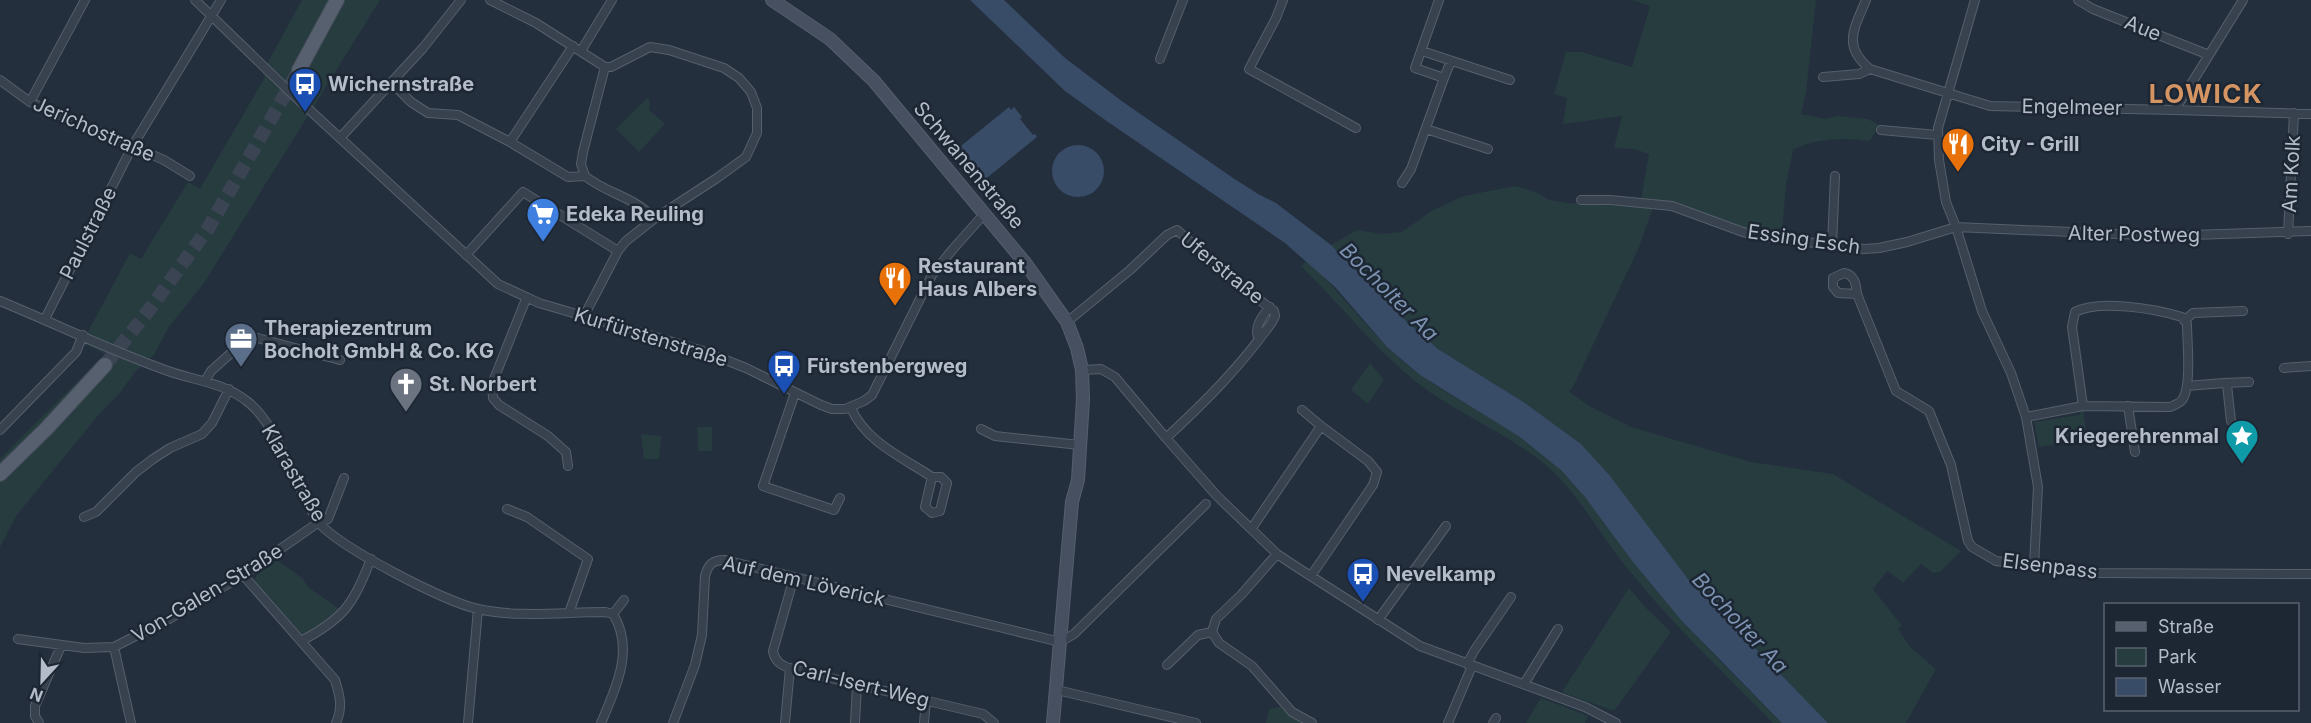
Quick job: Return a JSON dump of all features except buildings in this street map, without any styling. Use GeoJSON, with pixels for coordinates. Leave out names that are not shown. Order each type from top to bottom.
{"type":"FeatureCollection","features":[{"type":"Feature","properties":{"kind":"main road"},"geometry":{"type":"LineString","coordinates":[[299,70],[337,0]]}},
{"type":"Feature","properties":{"kind":"main road"},"geometry":{"type":"LineString","coordinates":[[0,474],[47,428],[105,365]]}},
{"type":"Feature","properties":{"kind":"street"},"geometry":{"type":"LineString","coordinates":[[30,102],[86,0]]}},
{"type":"Feature","properties":{"kind":"street","name":"Kurfürstenstraße"},"geometry":{"type":"LineString","coordinates":[[195,0],[498,284],[526,299],[700,350],[746,368],[832,409],[851,408]]}},
{"type":"Feature","properties":{"kind":"street","name":"Paulstraße"},"geometry":{"type":"LineString","coordinates":[[45,319],[132,147],[221,0]]}},
{"type":"Feature","properties":{"kind":"street"},"geometry":{"type":"LineString","coordinates":[[340,138],[423,48],[461,0]]}},
{"type":"Feature","properties":{"kind":"street"},"geometry":{"type":"LineString","coordinates":[[490,0],[538,24],[605,67],[610,67],[650,47],[669,50],[732,73],[751,92],[757,108],[757,133],[746,157],[654,219],[626,241],[618,251],[584,316]]}},
{"type":"Feature","properties":{"kind":"street"},"geometry":{"type":"LineString","coordinates":[[510,142],[612,0]]}},
{"type":"Feature","properties":{"kind":"street","name":"Schwanenstraße"},"geometry":{"type":"LineString","coordinates":[[772,0],[830,39],[874,81],[985,213],[1068,322],[1082,370],[1083,399],[1078,480],[1072,502],[1053,723]]}},
{"type":"Feature","properties":{"kind":"street"},"geometry":{"type":"LineString","coordinates":[[1160,59],[1183,0]]}},
{"type":"Feature","properties":{"kind":"street"},"geometry":{"type":"LineString","coordinates":[[1283,0],[1249,69],[1356,128]]}},
{"type":"Feature","properties":{"kind":"street"},"geometry":{"type":"LineString","coordinates":[[1439,0],[1415,68],[1444,78]]}},
{"type":"Feature","properties":{"kind":"street"},"geometry":{"type":"LineString","coordinates":[[1823,77],[1859,74],[1870,69],[1857,58],[1852,40],[1866,0]]}},
{"type":"Feature","properties":{"kind":"street"},"geometry":{"type":"LineString","coordinates":[[1975,0],[1937,135],[1946,202],[1982,311],[2011,373],[2026,417],[2038,487],[2034,566]]}},
{"type":"Feature","properties":{"kind":"street","name":"Aue"},"geometry":{"type":"LineString","coordinates":[[2078,0],[2093,9],[2209,55]]}},
{"type":"Feature","properties":{"kind":"street"},"geometry":{"type":"LineString","coordinates":[[2175,110],[2243,0]]}},
{"type":"Feature","properties":{"kind":"street"},"geometry":{"type":"LineString","coordinates":[[1422,51],[1510,80]]}},
{"type":"Feature","properties":{"kind":"street"},"geometry":{"type":"LineString","coordinates":[[1402,183],[1412,169],[1451,61]]}},
{"type":"Feature","properties":{"kind":"street"},"geometry":{"type":"LineString","coordinates":[[605,67],[581,164],[585,176],[593,183],[639,205],[654,219]]}},
{"type":"Feature","properties":{"kind":"street","name":"Engelmeer"},"geometry":{"type":"LineString","coordinates":[[1870,69],[1990,106],[2311,114]]}},
{"type":"Feature","properties":{"kind":"street","name":"Jerichostraße"},"geometry":{"type":"LineString","coordinates":[[0,80],[30,102],[164,160],[190,176]]}},
{"type":"Feature","properties":{"kind":"street"},"geometry":{"type":"LineString","coordinates":[[392,83],[411,102],[428,113],[458,116],[510,142],[568,177],[585,176]]}},
{"type":"Feature","properties":{"kind":"street","name":"Am Kolk"},"geometry":{"type":"LineString","coordinates":[[2288,234],[2294,114]]}},
{"type":"Feature","properties":{"kind":"street"},"geometry":{"type":"LineString","coordinates":[[1426,129],[1488,149]]}},
{"type":"Feature","properties":{"kind":"street"},"geometry":{"type":"LineString","coordinates":[[1881,130],[1937,135]]}},
{"type":"Feature","properties":{"kind":"street"},"geometry":{"type":"LineString","coordinates":[[1832,245],[1835,176]]}},
{"type":"Feature","properties":{"kind":"street"},"geometry":{"type":"LineString","coordinates":[[466,255],[523,192],[618,251]]}},
{"type":"Feature","properties":{"kind":"street","name":"Essing Esch"},"geometry":{"type":"LineString","coordinates":[[1581,200],[1672,206],[1765,237],[1832,245],[1879,248],[1956,227]]}},
{"type":"Feature","properties":{"kind":"street"},"geometry":{"type":"LineString","coordinates":[[932,477],[871,437],[858,423],[851,408],[872,394],[933,276],[952,249],[985,213]]}},
{"type":"Feature","properties":{"kind":"street","name":"Alter Postweg"},"geometry":{"type":"LineString","coordinates":[[1956,227],[2163,236],[2288,234],[2311,231]]}},
{"type":"Feature","properties":{"kind":"street","name":"Uferstraße"},"geometry":{"type":"LineString","coordinates":[[1068,322],[1130,270],[1167,235],[1177,230],[1231,278],[1274,311],[1275,316],[1259,339],[1210,398],[1166,438]]}},
{"type":"Feature","properties":{"kind":"street","name":"Elsenpass"},"geometry":{"type":"LineString","coordinates":[[1857,294],[1896,391],[1929,411],[1951,465],[1968,542],[1972,547],[1996,561],[2097,573],[2311,574]]}},
{"type":"Feature","properties":{"kind":"street"},"geometry":{"type":"LineString","coordinates":[[526,299],[492,384],[493,398],[499,405],[548,436],[566,452],[568,466]]}},
{"type":"Feature","properties":{"kind":"street","name":"Klarastraße"},"geometry":{"type":"LineString","coordinates":[[0,301],[170,372],[229,389],[261,415],[319,522],[371,559],[442,595],[478,609],[511,613],[605,612],[613,614]]}},
{"type":"Feature","properties":{"kind":"street"},"geometry":{"type":"LineString","coordinates":[[2026,417],[2084,406],[2170,407],[2177,405],[2182,400],[2187,386],[2187,324],[2185,320],[2174,314],[2139,307],[2085,308],[2074,312],[2072,327],[2084,406]]}},
{"type":"Feature","properties":{"kind":"street"},"geometry":{"type":"LineString","coordinates":[[2185,320],[2193,313],[2243,311]]}},
{"type":"Feature","properties":{"kind":"street"},"geometry":{"type":"LineString","coordinates":[[0,430],[76,352],[83,335]]}},
{"type":"Feature","properties":{"kind":"street"},"geometry":{"type":"LineString","coordinates":[[205,381],[211,371],[250,336],[340,360]]}},
{"type":"Feature","properties":{"kind":"street"},"geometry":{"type":"LineString","coordinates":[[2284,368],[2311,366]]}},
{"type":"Feature","properties":{"kind":"street"},"geometry":{"type":"LineString","coordinates":[[1082,370],[1101,369],[1116,376],[1217,496],[1278,554],[1311,576],[1420,646],[1585,707],[1616,723]]}},
{"type":"Feature","properties":{"kind":"street"},"geometry":{"type":"LineString","coordinates":[[2187,386],[2249,382]]}},
{"type":"Feature","properties":{"kind":"street"},"geometry":{"type":"LineString","coordinates":[[2224,383],[2227,386],[2231,421]]}},
{"type":"Feature","properties":{"kind":"street"},"geometry":{"type":"LineString","coordinates":[[84,517],[96,512],[136,472],[153,459],[170,448],[202,434],[212,423],[229,389]]}},
{"type":"Feature","properties":{"kind":"street"},"geometry":{"type":"LineString","coordinates":[[795,393],[763,486],[834,510],[840,498]]}},
{"type":"Feature","properties":{"kind":"street"},"geometry":{"type":"LineString","coordinates":[[2128,406],[2135,452]]}},
{"type":"Feature","properties":{"kind":"street"},"geometry":{"type":"LineString","coordinates":[[1302,410],[1368,461],[1377,472],[1373,485],[1311,576]]}},
{"type":"Feature","properties":{"kind":"street"},"geometry":{"type":"LineString","coordinates":[[1252,528],[1321,426]]}},
{"type":"Feature","properties":{"kind":"street"},"geometry":{"type":"LineString","coordinates":[[981,429],[994,436],[1080,445]]}},
{"type":"Feature","properties":{"kind":"street","name":"Von-Galen-Straße"},"geometry":{"type":"LineString","coordinates":[[18,639],[84,648],[114,647],[169,619],[243,575],[319,522],[328,519],[345,478]]}},
{"type":"Feature","properties":{"kind":"street"},"geometry":{"type":"LineString","coordinates":[[1060,642],[1074,634],[1206,504]]}},
{"type":"Feature","properties":{"kind":"street"},"geometry":{"type":"LineString","coordinates":[[507,509],[528,517],[588,560],[569,613]]}},
{"type":"Feature","properties":{"kind":"street"},"geometry":{"type":"LineString","coordinates":[[1378,620],[1446,526]]}},
{"type":"Feature","properties":{"kind":"street"},"geometry":{"type":"LineString","coordinates":[[1278,554],[1216,619],[1212,632],[1219,643],[1252,666],[1292,712],[1312,723]]}},
{"type":"Feature","properties":{"kind":"street"},"geometry":{"type":"LineString","coordinates":[[301,641],[324,629],[349,606],[358,592],[371,559]]}},
{"type":"Feature","properties":{"kind":"street","name":"Auf dem Löverick"},"geometry":{"type":"LineString","coordinates":[[672,723],[700,645],[705,576],[709,564],[718,560],[1060,642]]}},
{"type":"Feature","properties":{"kind":"street"},"geometry":{"type":"LineString","coordinates":[[243,575],[335,680],[341,708],[336,723]]}},
{"type":"Feature","properties":{"kind":"street","name":"Carl-Isert-Weg"},"geometry":{"type":"LineString","coordinates":[[794,577],[773,651],[778,662],[790,668],[857,685],[983,714],[994,723]]}},
{"type":"Feature","properties":{"kind":"street"},"geometry":{"type":"LineString","coordinates":[[1448,723],[1474,651],[1511,597]]}},
{"type":"Feature","properties":{"kind":"street"},"geometry":{"type":"LineString","coordinates":[[601,723],[616,687],[624,656],[624,641],[613,614],[624,600]]}},
{"type":"Feature","properties":{"kind":"street"},"geometry":{"type":"LineString","coordinates":[[468,723],[478,609]]}},
{"type":"Feature","properties":{"kind":"street"},"geometry":{"type":"LineString","coordinates":[[1524,684],[1558,629]]}},
{"type":"Feature","properties":{"kind":"street"},"geometry":{"type":"LineString","coordinates":[[1167,665],[1198,635],[1212,632]]}},
{"type":"Feature","properties":{"kind":"street"},"geometry":{"type":"LineString","coordinates":[[39,723],[35,716],[35,706],[62,646]]}},
{"type":"Feature","properties":{"kind":"street"},"geometry":{"type":"LineString","coordinates":[[114,647],[131,723]]}},
{"type":"Feature","properties":{"kind":"street"},"geometry":{"type":"LineString","coordinates":[[785,723],[790,668]]}},
{"type":"Feature","properties":{"kind":"street"},"geometry":{"type":"LineString","coordinates":[[855,723],[857,685]]}},
{"type":"Feature","properties":{"kind":"street"},"geometry":{"type":"LineString","coordinates":[[1057,690],[1175,721],[1196,723]]}},
{"type":"Feature","properties":{"kind":"street"},"geometry":{"type":"LineString","coordinates":[[924,723],[926,700]]}},
{"type":"Feature","properties":{"kind":"green space"},"geometry":{"type":"Polygon","coordinates":[[[302,0],[380,0],[204,283],[168,328],[154,355],[136,371],[119,394],[100,413],[16,516],[0,547],[0,459],[105,354],[82,343],[130,253],[141,259],[188,182],[200,189],[265,77],[262,73],[302,0]]]}},
{"type":"Feature","properties":{"kind":"green space"},"geometry":{"type":"Polygon","coordinates":[[[1632,0],[1816,0],[1806,92],[1801,114],[1826,119],[1837,116],[1868,119],[1879,125],[1868,141],[1830,140],[1811,143],[1793,150],[1786,185],[1782,231],[1779,236],[1751,232],[1670,203],[1641,199],[1649,154],[1634,149],[1614,148],[1622,116],[1563,124],[1567,98],[1554,94],[1566,52],[1582,52],[1632,67],[1650,6],[1632,0]]]}},
{"type":"Feature","properties":{"kind":"green space"},"geometry":{"type":"Polygon","coordinates":[[[647,98],[650,101],[649,110],[665,124],[639,152],[616,129],[647,98]]]}},
{"type":"Feature","properties":{"kind":"green space"},"geometry":{"type":"Polygon","coordinates":[[[1515,186],[1535,192],[1549,200],[1653,208],[1639,247],[1569,392],[1591,407],[1631,427],[1751,462],[1833,474],[1961,551],[1940,572],[1933,573],[1921,564],[1903,583],[1887,571],[1873,589],[1902,626],[1898,629],[1911,648],[1936,669],[1906,723],[1828,723],[1688,579],[1581,444],[1525,403],[1438,349],[1405,320],[1331,245],[1357,230],[1382,234],[1402,232],[1433,210],[1464,196],[1515,186]]]}},
{"type":"Feature","properties":{"kind":"green space"},"geometry":{"type":"Polygon","coordinates":[[[1307,261],[1406,364],[1439,388],[1512,431],[1561,470],[1587,499],[1672,608],[1702,642],[1782,723],[1773,723],[1661,608],[1617,555],[1571,491],[1549,468],[1517,444],[1448,404],[1400,369],[1301,266],[1307,261]]]}},
{"type":"Feature","properties":{"kind":"green space"},"geometry":{"type":"Polygon","coordinates":[[[1370,363],[1384,380],[1368,404],[1351,390],[1370,363]]]}},
{"type":"Feature","properties":{"kind":"green space"},"geometry":{"type":"Polygon","coordinates":[[[2083,409],[2087,439],[2039,447],[2034,422],[2079,415],[2083,409]]]}},
{"type":"Feature","properties":{"kind":"green space"},"geometry":{"type":"Polygon","coordinates":[[[697,427],[712,427],[712,451],[698,451],[697,427]]]}},
{"type":"Feature","properties":{"kind":"green space"},"geometry":{"type":"Polygon","coordinates":[[[641,434],[661,436],[659,459],[644,459],[641,434]]]}},
{"type":"Feature","properties":{"kind":"green space"},"geometry":{"type":"Polygon","coordinates":[[[277,560],[302,578],[309,588],[341,610],[323,627],[304,637],[254,581],[259,570],[277,560]]]}},
{"type":"Feature","properties":{"kind":"green space"},"geometry":{"type":"Polygon","coordinates":[[[1629,588],[1671,632],[1614,711],[1562,692],[1629,588]]]}},
{"type":"Feature","properties":{"kind":"green space"},"geometry":{"type":"Polygon","coordinates":[[[1541,698],[1588,716],[1585,723],[1526,723],[1541,698]]]}},
{"type":"Feature","properties":{"kind":"green space"},"geometry":{"type":"Polygon","coordinates":[[[1280,707],[1301,723],[1266,723],[1269,709],[1280,707]]]}},
{"type":"Feature","properties":{"kind":"water"},"geometry":{"type":"Polygon","coordinates":[[[970,0],[1004,0],[1065,58],[1123,102],[1233,178],[1276,203],[1331,245],[1405,320],[1438,349],[1525,403],[1581,444],[1610,476],[1688,579],[1828,723],[1782,723],[1681,620],[1633,562],[1585,497],[1561,470],[1520,437],[1420,375],[1387,347],[1335,287],[1285,243],[1065,91],[970,0]]]}},
{"type":"Feature","properties":{"kind":"water"},"geometry":{"type":"Polygon","coordinates":[[[1009,107],[1011,110],[1014,107],[1022,117],[1020,119],[1037,137],[983,181],[956,150],[1009,107]]]}},
{"type":"Feature","properties":{"kind":"water"},"geometry":{"type":"Polygon","coordinates":[[[1078,145],[1088,147],[1096,153],[1102,161],[1104,171],[1102,181],[1096,189],[1088,195],[1078,197],[1068,195],[1060,189],[1054,181],[1052,171],[1054,161],[1060,153],[1068,147],[1078,145]]]}},
{"type":"Feature","properties":{"kind":"tunnel"},"geometry":{"type":"LineString","coordinates":[[105,365],[149,310],[209,227],[299,70]]}},
{"type":"Feature","properties":{"kind":"place","name":"Wichernstraße"},"geometry":{"type":"Point","coordinates":[305,113]}},
{"type":"Feature","properties":{"kind":"place","name":"City - Grill"},"geometry":{"type":"Point","coordinates":[1958,173]}},
{"type":"Feature","properties":{"kind":"place","name":"Edeka Reuling"},"geometry":{"type":"Point","coordinates":[543,243]}},
{"type":"Feature","properties":{"kind":"place","name":"Restaurant Haus Albers"},"geometry":{"type":"Point","coordinates":[895,307]}},
{"type":"Feature","properties":{"kind":"place","name":"Therapiezentrum Bocholt GmbH & Co. KG"},"geometry":{"type":"Point","coordinates":[241,368]}},
{"type":"Feature","properties":{"kind":"place","name":"Fürstenbergweg"},"geometry":{"type":"Point","coordinates":[784,395]}},
{"type":"Feature","properties":{"kind":"place","name":"St. Norbert"},"geometry":{"type":"Point","coordinates":[406,413]}},
{"type":"Feature","properties":{"kind":"place","name":"Kriegerehrenmal"},"geometry":{"type":"Point","coordinates":[2242,465]}},
{"type":"Feature","properties":{"kind":"place","name":"Nevelkamp"},"geometry":{"type":"Point","coordinates":[1363,603]}},
{"type":"Feature","properties":{"kind":"district","name":"LOWICK"},"geometry":{"type":"Point","coordinates":[2206,94]}},
{"type":"Feature","properties":{"kind":"water label","name":"Bocholter Aa"},"geometry":{"type":"Point","coordinates":[1389,292]}},
{"type":"Feature","properties":{"kind":"water label","name":"Bocholter Aa"},"geometry":{"type":"Point","coordinates":[1740,623]}}]}
